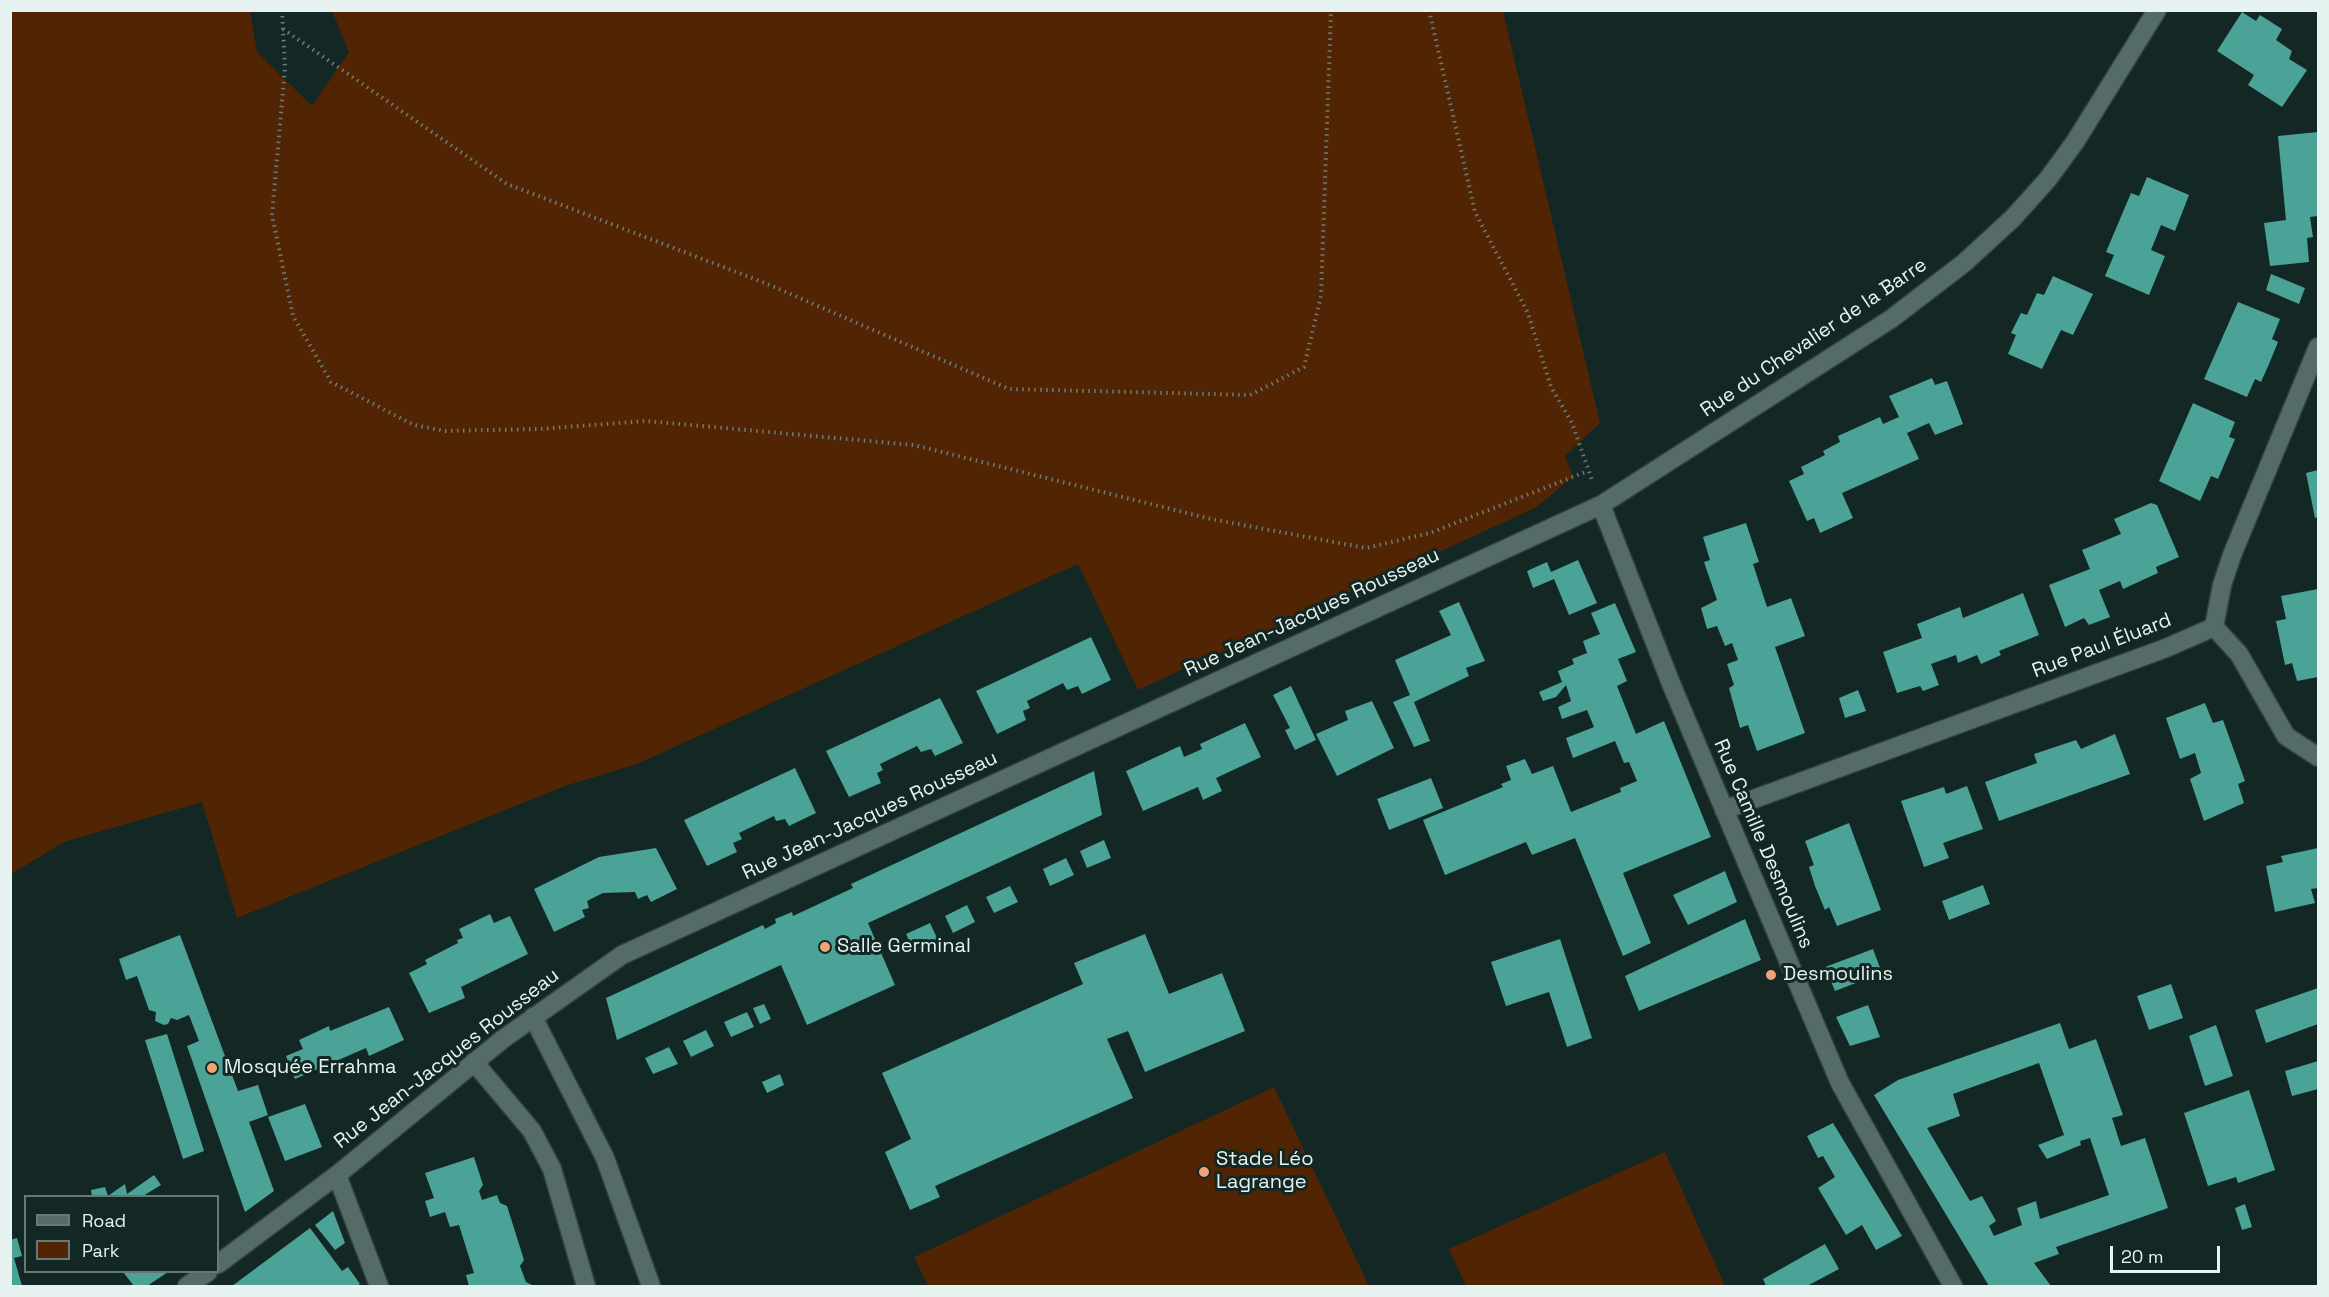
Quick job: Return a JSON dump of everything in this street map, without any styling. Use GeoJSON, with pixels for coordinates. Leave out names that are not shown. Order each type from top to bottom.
{"type":"FeatureCollection","features":[{"type":"Feature","properties":{"kind":"street","name":"Rue du Chevalier de la Barre"},"geometry":{"type":"LineString","coordinates":[[1601,505],[1891,319],[1964,263],[2013,218],[2048,179],[2075,142],[2157,10]]}},
{"type":"Feature","properties":{"kind":"street"},"geometry":{"type":"LineString","coordinates":[[2319,347],[2232,555],[2222,585],[2214,627],[2239,654],[2286,736],[2319,757]]}},
{"type":"Feature","properties":{"kind":"street","name":"Rue Camille Desmoulins"},"geometry":{"type":"LineString","coordinates":[[1601,505],[1724,810],[1840,1083],[1953,1287]]}},
{"type":"Feature","properties":{"kind":"street","name":"Rue Jean-Jacques Rousseau"},"geometry":{"type":"LineString","coordinates":[[219,1263],[337,1175],[474,1062],[533,1017],[622,955],[1601,505]]}},
{"type":"Feature","properties":{"kind":"street","name":"Rue Paul Éluard"},"geometry":{"type":"LineString","coordinates":[[1724,810],[2166,648],[2214,627]]}},
{"type":"Feature","properties":{"kind":"street"},"geometry":{"type":"LineString","coordinates":[[533,1017],[605,1158],[651,1287]]}},
{"type":"Feature","properties":{"kind":"street"},"geometry":{"type":"LineString","coordinates":[[474,1062],[532,1131],[552,1169],[586,1287]]}},
{"type":"Feature","properties":{"kind":"street"},"geometry":{"type":"LineString","coordinates":[[337,1175],[379,1287]]}},
{"type":"Feature","properties":{"kind":"street"},"geometry":{"type":"LineString","coordinates":[[187,1287],[207,1273]]}},
{"type":"Feature","properties":{"kind":"path"},"geometry":{"type":"LineString","coordinates":[[282,10],[285,68],[272,215],[293,316],[331,382],[414,425],[445,431],[539,429],[646,421],[914,445],[1211,519],[1366,548],[1430,533],[1588,471],[1572,423],[1551,387],[1528,313],[1475,212],[1429,10]]}},
{"type":"Feature","properties":{"kind":"path"},"geometry":{"type":"LineString","coordinates":[[283,29],[507,184],[765,283],[1009,389],[1250,395],[1304,368],[1321,296],[1331,10]]}},
{"type":"Feature","properties":{"kind":"green space"},"geometry":{"type":"Polygon","coordinates":[[[10,11],[250,11],[257,52],[312,106],[349,52],[332,11],[1503,11],[1600,423],[1565,456],[1573,477],[1535,508],[1138,690],[1078,564],[637,764],[565,786],[237,918],[202,802],[64,842],[11,874],[10,11]]]}},
{"type":"Feature","properties":{"kind":"green space","name":"Stade Léo Lagrange"},"geometry":{"type":"Polygon","coordinates":[[[1274,1087],[1369,1286],[928,1286],[914,1257],[1274,1087]]]}},
{"type":"Feature","properties":{"kind":"green space"},"geometry":{"type":"Polygon","coordinates":[[[1665,1152],[1725,1286],[1466,1286],[1449,1249],[1665,1152]]]}},
{"type":"Feature","properties":{"kind":"building"},"geometry":{"type":"Polygon","coordinates":[[[2242,12],[2256,21],[2260,15],[2282,29],[2276,40],[2292,51],[2289,59],[2307,70],[2282,107],[2248,85],[2254,75],[2217,51],[2242,12]]]}},
{"type":"Feature","properties":{"kind":"building"},"geometry":{"type":"Polygon","coordinates":[[[2318,132],[2318,216],[2310,217],[2313,237],[2307,238],[2309,262],[2270,266],[2264,223],[2286,220],[2278,136],[2318,132]]]}},
{"type":"Feature","properties":{"kind":"building"},"geometry":{"type":"Polygon","coordinates":[[[2147,177],[2189,195],[2175,231],[2161,225],[2151,250],[2165,256],[2149,295],[2105,276],[2114,255],[2106,252],[2131,193],[2139,196],[2147,177]]]}},
{"type":"Feature","properties":{"kind":"building"},"geometry":{"type":"Polygon","coordinates":[[[2271,274],[2305,288],[2299,304],[2266,290],[2271,274]]]}},
{"type":"Feature","properties":{"kind":"building"},"geometry":{"type":"Polygon","coordinates":[[[2053,276],[2093,294],[2073,335],[2061,330],[2042,369],[2008,354],[2016,335],[2011,333],[2021,313],[2027,315],[2037,293],[2044,295],[2053,276]]]}},
{"type":"Feature","properties":{"kind":"building"},"geometry":{"type":"Polygon","coordinates":[[[2238,302],[2280,319],[2272,339],[2278,342],[2269,364],[2261,382],[2255,379],[2247,397],[2204,379],[2238,302]]]}},
{"type":"Feature","properties":{"kind":"building"},"geometry":{"type":"Polygon","coordinates":[[[1932,378],[1935,385],[1947,381],[1963,424],[1935,435],[1929,423],[1907,433],[1919,459],[1842,493],[1853,518],[1820,533],[1814,518],[1807,521],[1789,481],[1804,474],[1801,467],[1825,455],[1823,451],[1840,442],[1838,436],[1880,417],[1883,424],[1899,417],[1889,396],[1932,378]]]}},
{"type":"Feature","properties":{"kind":"building"},"geometry":{"type":"Polygon","coordinates":[[[2193,403],[2235,422],[2229,437],[2235,439],[2218,479],[2211,476],[2200,501],[2159,481],[2193,403]]]}},
{"type":"Feature","properties":{"kind":"building"},"geometry":{"type":"Polygon","coordinates":[[[2318,470],[2318,517],[2315,518],[2306,473],[2318,470]]]}},
{"type":"Feature","properties":{"kind":"building"},"geometry":{"type":"Polygon","coordinates":[[[2151,503],[2157,505],[2179,557],[2156,567],[2158,573],[2123,589],[2120,581],[2099,590],[2110,617],[2089,625],[2084,618],[2065,627],[2049,585],[2090,569],[2082,550],[2121,534],[2114,519],[2151,503]]]}},
{"type":"Feature","properties":{"kind":"building"},"geometry":{"type":"Polygon","coordinates":[[[1746,523],[1759,562],[1753,564],[1767,607],[1791,598],[1805,636],[1775,647],[1805,733],[1757,751],[1748,725],[1740,728],[1729,688],[1734,685],[1727,664],[1738,660],[1732,643],[1725,646],[1717,626],[1707,629],[1701,608],[1717,600],[1704,562],[1710,560],[1703,537],[1746,523]]]}},
{"type":"Feature","properties":{"kind":"building"},"geometry":{"type":"Polygon","coordinates":[[[1578,560],[1597,603],[1569,615],[1554,579],[1533,588],[1527,571],[1547,562],[1551,572],[1578,560]]]}},
{"type":"Feature","properties":{"kind":"building"},"geometry":{"type":"Polygon","coordinates":[[[2318,589],[2318,677],[2297,681],[2292,663],[2285,665],[2276,621],[2286,619],[2281,596],[2318,589]]]}},
{"type":"Feature","properties":{"kind":"building"},"geometry":{"type":"Polygon","coordinates":[[[2023,593],[2039,635],[1999,651],[2001,655],[1981,664],[1977,655],[1958,663],[1956,655],[1931,664],[1939,685],[1923,691],[1920,686],[1897,693],[1883,652],[1922,638],[1917,624],[1960,607],[1963,618],[2023,593]]]}},
{"type":"Feature","properties":{"kind":"building"},"geometry":{"type":"Polygon","coordinates":[[[1459,602],[1485,661],[1466,668],[1469,676],[1414,702],[1430,741],[1414,747],[1393,702],[1410,695],[1395,660],[1451,635],[1439,611],[1459,602]]]}},
{"type":"Feature","properties":{"kind":"building"},"geometry":{"type":"Polygon","coordinates":[[[1615,603],[1636,652],[1618,659],[1627,681],[1617,686],[1636,734],[1664,721],[1711,837],[1623,873],[1651,943],[1623,956],[1575,838],[1532,855],[1526,842],[1445,875],[1423,820],[1503,787],[1501,784],[1511,780],[1506,766],[1525,759],[1532,774],[1553,766],[1571,812],[1621,792],[1620,788],[1637,781],[1629,762],[1624,763],[1615,741],[1573,758],[1566,738],[1594,727],[1587,710],[1562,719],[1558,707],[1571,701],[1566,685],[1556,697],[1543,701],[1539,692],[1562,682],[1558,671],[1574,664],[1572,659],[1587,653],[1583,641],[1600,634],[1591,613],[1615,603]]]}},
{"type":"Feature","properties":{"kind":"building"},"geometry":{"type":"Polygon","coordinates":[[[1091,637],[1111,680],[1082,694],[1078,686],[1067,690],[1063,683],[1027,701],[1030,708],[1023,711],[1026,720],[997,734],[976,691],[1091,637]]]}},
{"type":"Feature","properties":{"kind":"building"},"geometry":{"type":"Polygon","coordinates":[[[1291,686],[1316,740],[1295,750],[1285,730],[1290,728],[1273,695],[1291,686]]]}},
{"type":"Feature","properties":{"kind":"building"},"geometry":{"type":"Polygon","coordinates":[[[1858,690],[1866,711],[1845,718],[1839,698],[1858,690]]]}},
{"type":"Feature","properties":{"kind":"building"},"geometry":{"type":"Polygon","coordinates":[[[940,698],[963,743],[935,756],[931,749],[921,752],[917,746],[880,764],[883,770],[877,773],[881,783],[849,797],[826,751],[940,698]]]}},
{"type":"Feature","properties":{"kind":"building"},"geometry":{"type":"Polygon","coordinates":[[[1372,701],[1394,748],[1337,776],[1316,734],[1348,720],[1345,711],[1372,701]]]}},
{"type":"Feature","properties":{"kind":"building"},"geometry":{"type":"Polygon","coordinates":[[[2205,703],[2213,723],[2223,720],[2245,781],[2238,784],[2244,803],[2204,821],[2190,779],[2201,773],[2195,753],[2180,759],[2166,718],[2205,703]]]}},
{"type":"Feature","properties":{"kind":"building"},"geometry":{"type":"Polygon","coordinates":[[[1245,723],[1261,757],[1216,778],[1222,791],[1203,800],[1198,787],[1143,811],[1126,771],[1180,746],[1184,757],[1202,749],[1200,744],[1245,723]]]}},
{"type":"Feature","properties":{"kind":"building"},"geometry":{"type":"Polygon","coordinates":[[[2115,734],[2130,774],[1999,821],[1985,782],[2037,763],[2034,754],[2076,740],[2081,749],[2115,734]]]}},
{"type":"Feature","properties":{"kind":"building"},"geometry":{"type":"Polygon","coordinates":[[[795,768],[816,813],[789,826],[785,819],[776,821],[774,816],[739,833],[742,839],[733,843],[737,852],[707,866],[684,820],[795,768]]]}},
{"type":"Feature","properties":{"kind":"building"},"geometry":{"type":"Polygon","coordinates":[[[1094,771],[1102,815],[868,923],[895,985],[807,1025],[781,965],[617,1040],[606,998],[763,925],[765,929],[776,923],[775,919],[792,912],[793,916],[853,888],[851,884],[1094,771]]]}},
{"type":"Feature","properties":{"kind":"building"},"geometry":{"type":"Polygon","coordinates":[[[1431,778],[1443,808],[1389,830],[1377,799],[1431,778]]]}},
{"type":"Feature","properties":{"kind":"building"},"geometry":{"type":"Polygon","coordinates":[[[1967,786],[1983,829],[1943,843],[1949,858],[1924,867],[1901,801],[1944,787],[1946,794],[1967,786]]]}},
{"type":"Feature","properties":{"kind":"building"},"geometry":{"type":"Polygon","coordinates":[[[1849,823],[1881,910],[1837,926],[1829,907],[1825,910],[1815,886],[1809,867],[1814,865],[1805,841],[1849,823]]]}},
{"type":"Feature","properties":{"kind":"building"},"geometry":{"type":"Polygon","coordinates":[[[1104,840],[1111,858],[1087,868],[1080,851],[1104,840]]]}},
{"type":"Feature","properties":{"kind":"building"},"geometry":{"type":"Polygon","coordinates":[[[656,848],[677,889],[651,902],[647,895],[638,899],[635,892],[603,893],[587,901],[589,908],[582,910],[585,917],[554,932],[534,889],[599,857],[656,848]]]}},
{"type":"Feature","properties":{"kind":"building"},"geometry":{"type":"Polygon","coordinates":[[[2318,848],[2318,888],[2311,889],[2315,903],[2275,912],[2266,866],[2283,862],[2281,856],[2318,848]]]}},
{"type":"Feature","properties":{"kind":"building"},"geometry":{"type":"Polygon","coordinates":[[[1066,858],[1074,875],[1050,886],[1043,869],[1066,858]]]}},
{"type":"Feature","properties":{"kind":"building"},"geometry":{"type":"Polygon","coordinates":[[[1725,871],[1737,902],[1688,925],[1673,895],[1725,871]]]}},
{"type":"Feature","properties":{"kind":"building"},"geometry":{"type":"Polygon","coordinates":[[[1983,885],[1990,904],[1949,920],[1942,901],[1983,885]]]}},
{"type":"Feature","properties":{"kind":"building"},"geometry":{"type":"Polygon","coordinates":[[[1010,886],[1018,902],[994,913],[986,897],[1010,886]]]}},
{"type":"Feature","properties":{"kind":"building"},"geometry":{"type":"Polygon","coordinates":[[[967,905],[975,922],[953,933],[945,916],[967,905]]]}},
{"type":"Feature","properties":{"kind":"building"},"geometry":{"type":"Polygon","coordinates":[[[490,914],[494,923],[510,916],[528,954],[461,987],[465,998],[429,1013],[409,973],[427,964],[425,960],[458,943],[457,940],[463,938],[459,929],[490,914]]]}},
{"type":"Feature","properties":{"kind":"building"},"geometry":{"type":"Polygon","coordinates":[[[1745,919],[1761,960],[1639,1011],[1625,976],[1745,919]]]}},
{"type":"Feature","properties":{"kind":"building"},"geometry":{"type":"Polygon","coordinates":[[[930,923],[938,940],[914,951],[906,934],[930,923]]]}},
{"type":"Feature","properties":{"kind":"building"},"geometry":{"type":"Polygon","coordinates":[[[1145,934],[1169,994],[1222,973],[1245,1031],[1145,1072],[1128,1031],[1107,1039],[1133,1098],[935,1186],[940,1197],[910,1210],[885,1152],[911,1139],[882,1073],[1083,984],[1074,963],[1145,934]]]}},
{"type":"Feature","properties":{"kind":"building","name":"Mosquée Errahma"},"geometry":{"type":"Polygon","coordinates":[[[180,935],[238,1091],[258,1085],[268,1115],[249,1122],[274,1191],[245,1212],[187,1046],[199,1041],[189,1015],[177,1020],[171,1018],[168,1024],[164,1025],[155,1021],[156,1012],[149,1010],[137,976],[126,980],[119,959],[180,935]]]}},
{"type":"Feature","properties":{"kind":"building"},"geometry":{"type":"Polygon","coordinates":[[[1560,939],[1592,1038],[1567,1047],[1549,992],[1506,1006],[1491,962],[1560,939]]]}},
{"type":"Feature","properties":{"kind":"building"},"geometry":{"type":"Polygon","coordinates":[[[1873,949],[1882,973],[1835,991],[1825,967],[1873,949]]]}},
{"type":"Feature","properties":{"kind":"building"},"geometry":{"type":"Polygon","coordinates":[[[2171,984],[2183,1018],[2149,1030],[2137,996],[2171,984]]]}},
{"type":"Feature","properties":{"kind":"building"},"geometry":{"type":"Polygon","coordinates":[[[2318,988],[2318,1024],[2266,1043],[2255,1010],[2318,988]]]}},
{"type":"Feature","properties":{"kind":"building"},"geometry":{"type":"Polygon","coordinates":[[[764,1004],[771,1019],[760,1024],[753,1008],[764,1004]]]}},
{"type":"Feature","properties":{"kind":"building"},"geometry":{"type":"Polygon","coordinates":[[[1868,1005],[1880,1037],[1850,1046],[1836,1017],[1868,1005]]]}},
{"type":"Feature","properties":{"kind":"building"},"geometry":{"type":"Polygon","coordinates":[[[389,1007],[404,1040],[369,1056],[366,1048],[295,1079],[286,1056],[303,1049],[299,1040],[329,1026],[330,1031],[389,1007]]]}},
{"type":"Feature","properties":{"kind":"building"},"geometry":{"type":"Polygon","coordinates":[[[747,1012],[754,1027],[731,1037],[724,1022],[747,1012]]]}},
{"type":"Feature","properties":{"kind":"building"},"geometry":{"type":"Polygon","coordinates":[[[2060,1023],[2069,1049],[2096,1039],[2123,1115],[2112,1118],[2121,1146],[2145,1138],[2168,1208],[2056,1247],[2059,1254],[2034,1263],[2051,1286],[1989,1286],[1874,1095],[1898,1080],[2060,1023]],[[2039,1063],[1953,1094],[1960,1116],[1927,1128],[1970,1201],[1982,1196],[1996,1221],[1989,1226],[1994,1236],[2022,1225],[2017,1208],[2036,1201],[2040,1219],[2109,1195],[2090,1138],[2080,1141],[2081,1145],[2047,1159],[2038,1145],[2064,1135],[2039,1063]]]}},
{"type":"Feature","properties":{"kind":"building"},"geometry":{"type":"Polygon","coordinates":[[[2216,1025],[2233,1076],[2205,1086],[2189,1036],[2216,1025]]]}},
{"type":"Feature","properties":{"kind":"building"},"geometry":{"type":"Polygon","coordinates":[[[706,1030],[714,1046],[691,1057],[683,1041],[706,1030]]]}},
{"type":"Feature","properties":{"kind":"building"},"geometry":{"type":"Polygon","coordinates":[[[167,1034],[204,1151],[183,1159],[145,1040],[167,1034]]]}},
{"type":"Feature","properties":{"kind":"building"},"geometry":{"type":"Polygon","coordinates":[[[669,1047],[678,1064],[653,1074],[645,1058],[669,1047]]]}},
{"type":"Feature","properties":{"kind":"building"},"geometry":{"type":"Polygon","coordinates":[[[2318,1061],[2318,1089],[2292,1096],[2285,1071],[2318,1061]]]}},
{"type":"Feature","properties":{"kind":"building"},"geometry":{"type":"Polygon","coordinates":[[[780,1074],[784,1085],[767,1093],[762,1082],[780,1074]]]}},
{"type":"Feature","properties":{"kind":"building"},"geometry":{"type":"Polygon","coordinates":[[[2249,1090],[2275,1170],[2238,1183],[2236,1177],[2208,1186],[2184,1113],[2249,1090]]]}},
{"type":"Feature","properties":{"kind":"building"},"geometry":{"type":"Polygon","coordinates":[[[305,1104],[322,1147],[285,1161],[268,1117],[305,1104]]]}},
{"type":"Feature","properties":{"kind":"building"},"geometry":{"type":"Polygon","coordinates":[[[1833,1123],[1902,1236],[1876,1250],[1862,1225],[1846,1235],[1818,1188],[1835,1177],[1823,1156],[1818,1158],[1807,1136],[1833,1123]]]}},
{"type":"Feature","properties":{"kind":"building"},"geometry":{"type":"Polygon","coordinates":[[[474,1157],[483,1185],[479,1191],[482,1200],[497,1195],[500,1203],[507,1206],[524,1260],[520,1266],[526,1282],[534,1286],[469,1286],[466,1275],[474,1273],[459,1225],[450,1227],[445,1212],[430,1217],[425,1201],[434,1198],[425,1173],[474,1157]]]}},
{"type":"Feature","properties":{"kind":"building"},"geometry":{"type":"Polygon","coordinates":[[[154,1175],[161,1185],[145,1195],[109,1195],[125,1184],[127,1194],[154,1175]]]}},
{"type":"Feature","properties":{"kind":"building"},"geometry":{"type":"Polygon","coordinates":[[[105,1187],[108,1195],[92,1195],[91,1190],[105,1187]]]}},
{"type":"Feature","properties":{"kind":"building"},"geometry":{"type":"Polygon","coordinates":[[[2245,1204],[2252,1227],[2242,1230],[2235,1208],[2245,1204]]]}},
{"type":"Feature","properties":{"kind":"building"},"geometry":{"type":"Polygon","coordinates":[[[333,1211],[345,1243],[335,1250],[315,1225],[333,1211]]]}},
{"type":"Feature","properties":{"kind":"building"},"geometry":{"type":"Polygon","coordinates":[[[310,1228],[342,1271],[348,1267],[360,1284],[356,1286],[232,1286],[310,1228]]]}},
{"type":"Feature","properties":{"kind":"building"},"geometry":{"type":"Polygon","coordinates":[[[17,1238],[22,1256],[14,1258],[22,1286],[10,1286],[10,1240],[17,1238]]]}},
{"type":"Feature","properties":{"kind":"building"},"geometry":{"type":"Polygon","coordinates":[[[1825,1244],[1839,1269],[1807,1286],[1766,1286],[1763,1279],[1825,1244]]]}},
{"type":"Feature","properties":{"kind":"building"},"geometry":{"type":"Polygon","coordinates":[[[124,1273],[166,1273],[147,1286],[134,1286],[124,1273]]]}},
{"type":"Feature","properties":{"kind":"place","name":"Salle Germinal"},"geometry":{"type":"Point","coordinates":[825,947]}},
{"type":"Feature","properties":{"kind":"place","name":"Desmoulins"},"geometry":{"type":"Point","coordinates":[1771,975]}},
{"type":"Feature","properties":{"kind":"place","name":"Mosquée Errahma"},"geometry":{"type":"Point","coordinates":[212,1068]}},
{"type":"Feature","properties":{"kind":"place","name":"Stade Léo Lagrange"},"geometry":{"type":"Point","coordinates":[1204,1172]}}]}
